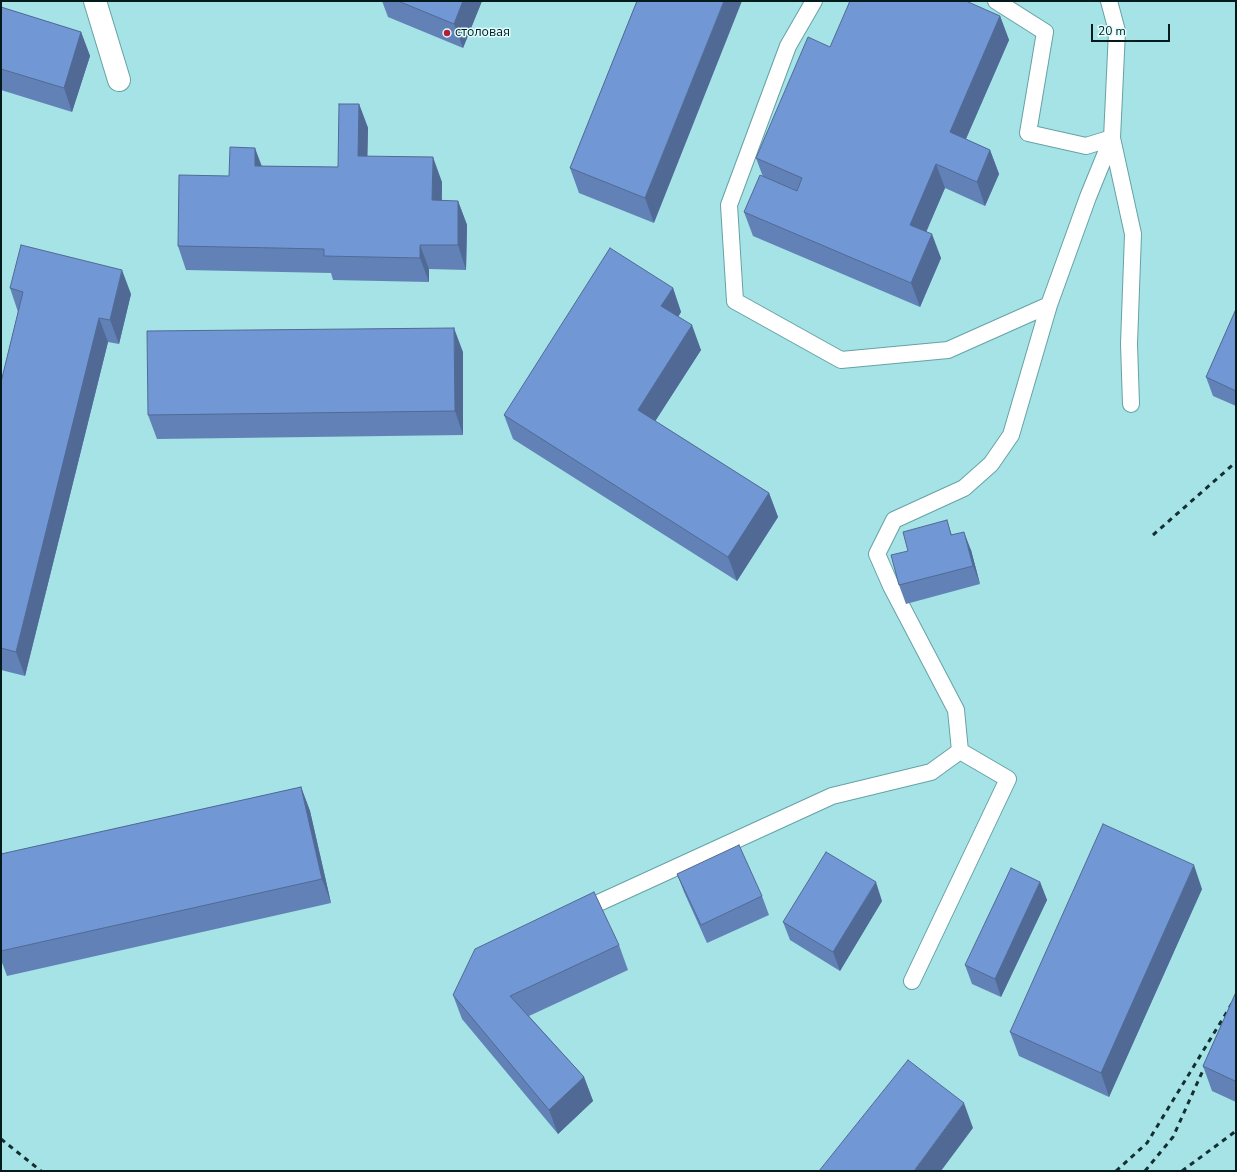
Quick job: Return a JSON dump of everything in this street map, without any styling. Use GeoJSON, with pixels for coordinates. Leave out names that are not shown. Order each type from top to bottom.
{"type":"FeatureCollection","features":[{"type":"Feature","properties":{"kind":"street"},"geometry":{"type":"LineString","coordinates":[[95,1],[119,80]]}},
{"type":"Feature","properties":{"kind":"lane"},"geometry":{"type":"LineString","coordinates":[[814,1],[788,46],[729,205],[736,301],[841,360],[948,350],[1049,305]]}},
{"type":"Feature","properties":{"kind":"lane"},"geometry":{"type":"LineString","coordinates":[[996,1],[1044,32],[1028,133],[1086,146],[1112,138]]}},
{"type":"Feature","properties":{"kind":"lane"},"geometry":{"type":"LineString","coordinates":[[1109,1],[1117,31],[1112,138],[1133,234],[1129,344],[1131,404]]}},
{"type":"Feature","properties":{"kind":"lane"},"geometry":{"type":"LineString","coordinates":[[960,751],[956,710],[877,554],[894,520],[964,488],[991,464],[1011,436],[1049,305],[1088,197],[1112,138]]}},
{"type":"Feature","properties":{"kind":"lane"},"geometry":{"type":"LineString","coordinates":[[594,906],[832,796],[931,772],[960,751]]}},
{"type":"Feature","properties":{"kind":"lane"},"geometry":{"type":"LineString","coordinates":[[912,981],[1008,779],[960,751]]}},
{"type":"Feature","properties":{"kind":"building"},"geometry":{"type":"Polygon","coordinates":[[[398,1],[463,1],[454,24],[398,1]]]}},
{"type":"Feature","properties":{"kind":"building"},"geometry":{"type":"Polygon","coordinates":[[[637,1],[724,1],[645,198],[570,168],[637,1]]]}},
{"type":"Feature","properties":{"kind":"building"},"geometry":{"type":"Polygon","coordinates":[[[850,1],[966,1],[1000,16],[950,132],[990,150],[977,182],[936,164],[910,225],[932,234],[911,283],[744,212],[760,175],[797,191],[802,178],[756,158],[808,37],[830,47],[850,1]]]}},
{"type":"Feature","properties":{"kind":"building"},"geometry":{"type":"Polygon","coordinates":[[[1,7],[81,32],[64,88],[1,69],[1,7]]]}},
{"type":"Feature","properties":{"kind":"building"},"geometry":{"type":"Polygon","coordinates":[[[339,104],[359,104],[358,156],[433,157],[432,200],[458,201],[458,245],[420,245],[420,258],[324,256],[324,249],[178,246],[179,175],[229,176],[230,147],[255,148],[255,166],[338,167],[339,104]]]}},
{"type":"Feature","properties":{"kind":"building"},"geometry":{"type":"Polygon","coordinates":[[[21,245],[122,270],[110,320],[99,318],[16,652],[1,648],[1,382],[23,292],[10,288],[21,245]]]}},
{"type":"Feature","properties":{"kind":"building"},"geometry":{"type":"Polygon","coordinates":[[[610,248],[673,288],[661,306],[692,325],[638,410],[769,493],[728,557],[504,415],[610,248]]]}},
{"type":"Feature","properties":{"kind":"building"},"geometry":{"type":"Polygon","coordinates":[[[1236,309],[1236,391],[1206,377],[1236,309]]]}},
{"type":"Feature","properties":{"kind":"building"},"geometry":{"type":"Polygon","coordinates":[[[454,328],[455,411],[148,415],[147,331],[454,328]]]}},
{"type":"Feature","properties":{"kind":"building"},"geometry":{"type":"Polygon","coordinates":[[[947,520],[951,535],[964,532],[973,566],[899,585],[891,555],[908,551],[903,532],[947,520]]]}},
{"type":"Feature","properties":{"kind":"building"},"geometry":{"type":"Polygon","coordinates":[[[301,787],[322,879],[1,951],[1,854],[301,787]]]}},
{"type":"Feature","properties":{"kind":"building"},"geometry":{"type":"Polygon","coordinates":[[[1103,824],[1194,865],[1101,1073],[1010,1032],[1103,824]]]}},
{"type":"Feature","properties":{"kind":"building"},"geometry":{"type":"Polygon","coordinates":[[[739,845],[762,896],[701,925],[677,874],[739,845]]]}},
{"type":"Feature","properties":{"kind":"building"},"geometry":{"type":"Polygon","coordinates":[[[826,852],[876,882],[833,952],[783,922],[826,852]]]}},
{"type":"Feature","properties":{"kind":"building"},"geometry":{"type":"Polygon","coordinates":[[[1011,868],[1040,882],[995,979],[965,965],[1011,868]]]}},
{"type":"Feature","properties":{"kind":"building"},"geometry":{"type":"Polygon","coordinates":[[[594,892],[619,945],[510,996],[584,1077],[549,1110],[453,995],[475,949],[594,892]]]}},
{"type":"Feature","properties":{"kind":"building"},"geometry":{"type":"Polygon","coordinates":[[[1236,992],[1236,1080],[1235,1081],[1203,1066],[1236,992]]]}},
{"type":"Feature","properties":{"kind":"building"},"geometry":{"type":"Polygon","coordinates":[[[908,1060],[964,1103],[914,1171],[819,1171],[908,1060]]]}},
{"type":"Feature","properties":{"kind":"railway"},"geometry":{"type":"LineString","coordinates":[[1153,535],[1236,462]]}},
{"type":"Feature","properties":{"kind":"railway"},"geometry":{"type":"LineString","coordinates":[[1116,1171],[1147,1143],[1236,997]]}},
{"type":"Feature","properties":{"kind":"railway"},"geometry":{"type":"LineString","coordinates":[[1145,1171],[1173,1137],[1208,1059]]}},
{"type":"Feature","properties":{"kind":"railway"},"geometry":{"type":"LineString","coordinates":[[1182,1171],[1236,1131]]}},
{"type":"Feature","properties":{"kind":"railway"},"geometry":{"type":"LineString","coordinates":[[1,1139],[41,1171]]}},
{"type":"Feature","properties":{"kind":"place","name":"столовая"},"geometry":{"type":"Point","coordinates":[447,33]}}]}
